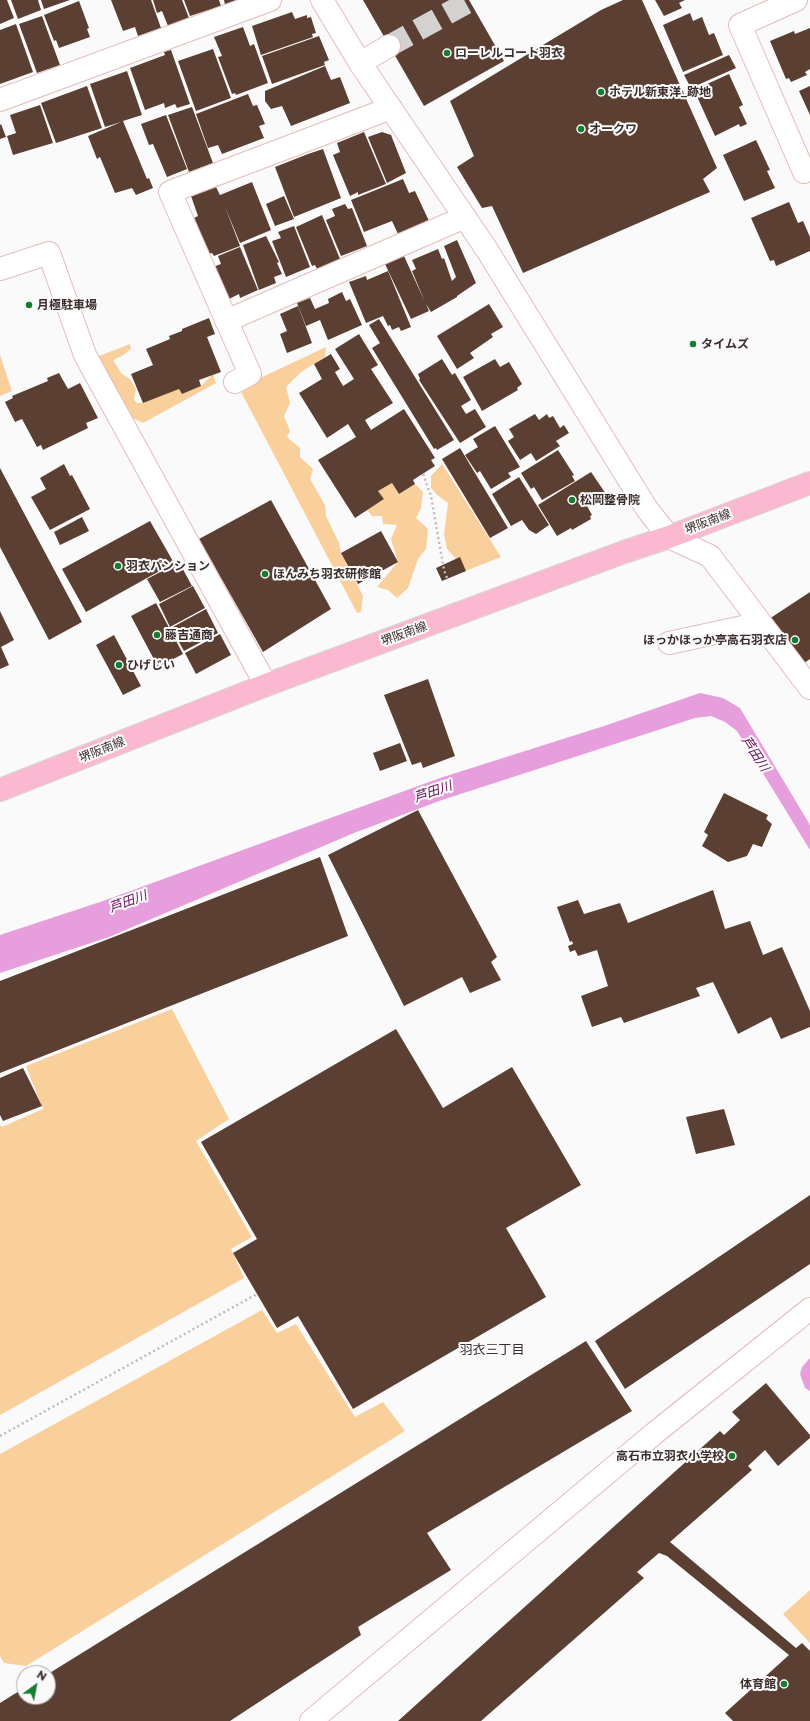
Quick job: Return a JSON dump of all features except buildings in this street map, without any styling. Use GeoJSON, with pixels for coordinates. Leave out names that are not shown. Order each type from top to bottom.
{"type":"FeatureCollection","features":[{"type":"Feature","properties":{"kind":"main road","name":"堺阪南線"},"geometry":{"type":"LineString","coordinates":[[0,790],[266,685],[669,537],[810,482]]}},
{"type":"Feature","properties":{"kind":"street"},"geometry":{"type":"LineString","coordinates":[[0,100],[270,0]]}},
{"type":"Feature","properties":{"kind":"street"},"geometry":{"type":"LineString","coordinates":[[322,0],[360,62],[465,217],[590,414],[647,508],[669,537],[710,556],[810,688]]}},
{"type":"Feature","properties":{"kind":"street"},"geometry":{"type":"LineString","coordinates":[[796,0],[740,25],[804,172],[810,169]]}},
{"type":"Feature","properties":{"kind":"street"},"geometry":{"type":"LineString","coordinates":[[360,62],[389,46]]}},
{"type":"Feature","properties":{"kind":"street"},"geometry":{"type":"LineString","coordinates":[[235,382],[250,374],[170,192],[391,108]]}},
{"type":"Feature","properties":{"kind":"street"},"geometry":{"type":"LineString","coordinates":[[226,321],[465,217]]}},
{"type":"Feature","properties":{"kind":"street"},"geometry":{"type":"LineString","coordinates":[[0,269],[49,254],[85,355],[266,685]]}},
{"type":"Feature","properties":{"kind":"street"},"geometry":{"type":"LineString","coordinates":[[669,643],[761,624]]}},
{"type":"Feature","properties":{"kind":"street"},"geometry":{"type":"LineString","coordinates":[[311,1721],[656,1432],[810,1309]]}},
{"type":"Feature","properties":{"kind":"path"},"geometry":{"type":"LineString","coordinates":[[423,474],[431,496],[439,548],[447,578]]}},
{"type":"Feature","properties":{"kind":"path"},"geometry":{"type":"LineString","coordinates":[[0,1436],[257,1294]]}},
{"type":"Feature","properties":{"kind":"shaded area"},"geometry":{"type":"Polygon","coordinates":[[[130,344],[131,349],[122,356],[113,360],[122,374],[130,379],[136,389],[134,400],[137,403],[142,403],[179,389],[182,394],[201,386],[213,374],[216,383],[143,423],[128,416],[99,356],[130,344]]]}},
{"type":"Feature","properties":{"kind":"shaded area"},"geometry":{"type":"Polygon","coordinates":[[[326,347],[325,357],[301,372],[286,387],[290,403],[284,416],[290,431],[287,437],[300,448],[300,457],[313,469],[310,479],[325,505],[326,516],[339,543],[341,553],[363,596],[361,612],[357,613],[239,388],[326,347]]]}},
{"type":"Feature","properties":{"kind":"shaded area"},"geometry":{"type":"Polygon","coordinates":[[[0,355],[12,391],[0,396],[0,355]]]}},
{"type":"Feature","properties":{"kind":"shaded area"},"geometry":{"type":"Polygon","coordinates":[[[442,464],[501,557],[463,572],[457,560],[447,549],[444,534],[448,503],[431,488],[431,476],[442,464]]]}},
{"type":"Feature","properties":{"kind":"shaded area"},"geometry":{"type":"Polygon","coordinates":[[[392,483],[399,494],[415,484],[423,492],[421,508],[416,518],[428,529],[426,549],[418,559],[408,588],[397,598],[388,590],[377,587],[398,562],[391,539],[397,525],[383,524],[382,516],[372,516],[367,510],[384,499],[378,491],[392,483]]]}},
{"type":"Feature","properties":{"kind":"shaded area"},"geometry":{"type":"Polygon","coordinates":[[[172,1009],[229,1119],[196,1141],[252,1237],[231,1249],[244,1278],[0,1415],[0,1125],[2,1127],[43,1109],[26,1066],[172,1009]]]}},
{"type":"Feature","properties":{"kind":"shaded area"},"geometry":{"type":"Polygon","coordinates":[[[262,1310],[277,1333],[296,1324],[355,1417],[383,1402],[405,1431],[28,1665],[4,1663],[0,1656],[0,1454],[262,1310]]]}},
{"type":"Feature","properties":{"kind":"shaded area"},"geometry":{"type":"Polygon","coordinates":[[[810,1590],[810,1643],[783,1614],[810,1590]]]}},
{"type":"Feature","properties":{"kind":"water","name":"芦田川"},"geometry":{"type":"Polygon","coordinates":[[[700,693],[723,698],[740,708],[810,825],[810,850],[737,731],[725,722],[711,716],[695,718],[442,800],[354,833],[109,937],[0,973],[0,935],[103,901],[440,778],[604,726],[700,693]]]}},
{"type":"Feature","properties":{"kind":"water"},"geometry":{"type":"Polygon","coordinates":[[[810,1358],[810,1391],[805,1388],[800,1374],[802,1367],[810,1358]]]}},
{"type":"Feature","properties":{"kind":"tunnel"},"geometry":{"type":"LineString","coordinates":[[389,46],[470,1]]}},
{"type":"Feature","properties":{"kind":"place","name":"ローレルコート羽衣"},"geometry":{"type":"Point","coordinates":[447,53]}},
{"type":"Feature","properties":{"kind":"place","name":"ホテル新東洋_跡地"},"geometry":{"type":"Point","coordinates":[601,92]}},
{"type":"Feature","properties":{"kind":"place","name":"オークワ"},"geometry":{"type":"Point","coordinates":[581,129]}},
{"type":"Feature","properties":{"kind":"place","name":"月極駐車場"},"geometry":{"type":"Point","coordinates":[29,305]}},
{"type":"Feature","properties":{"kind":"place","name":"タイムズ"},"geometry":{"type":"Point","coordinates":[693,344]}},
{"type":"Feature","properties":{"kind":"place","name":"松岡整骨院"},"geometry":{"type":"Point","coordinates":[572,500]}},
{"type":"Feature","properties":{"kind":"place","name":"羽衣パンション"},"geometry":{"type":"Point","coordinates":[118,566]}},
{"type":"Feature","properties":{"kind":"place","name":"ほんみち羽衣研修館"},"geometry":{"type":"Point","coordinates":[265,574]}},
{"type":"Feature","properties":{"kind":"place","name":"藤吉通商"},"geometry":{"type":"Point","coordinates":[157,635]}},
{"type":"Feature","properties":{"kind":"place","name":"ほっかほっか亭高石羽衣店"},"geometry":{"type":"Point","coordinates":[795,640]}},
{"type":"Feature","properties":{"kind":"place","name":"ひげじい"},"geometry":{"type":"Point","coordinates":[119,665]}},
{"type":"Feature","properties":{"kind":"place","name":"高石市立羽衣小学校"},"geometry":{"type":"Point","coordinates":[732,1456]}},
{"type":"Feature","properties":{"kind":"place","name":"体育館"},"geometry":{"type":"Point","coordinates":[784,1684]}},
{"type":"Feature","properties":{"kind":"district","name":"羽衣三丁目"},"geometry":{"type":"Point","coordinates":[492,1350]}}]}
